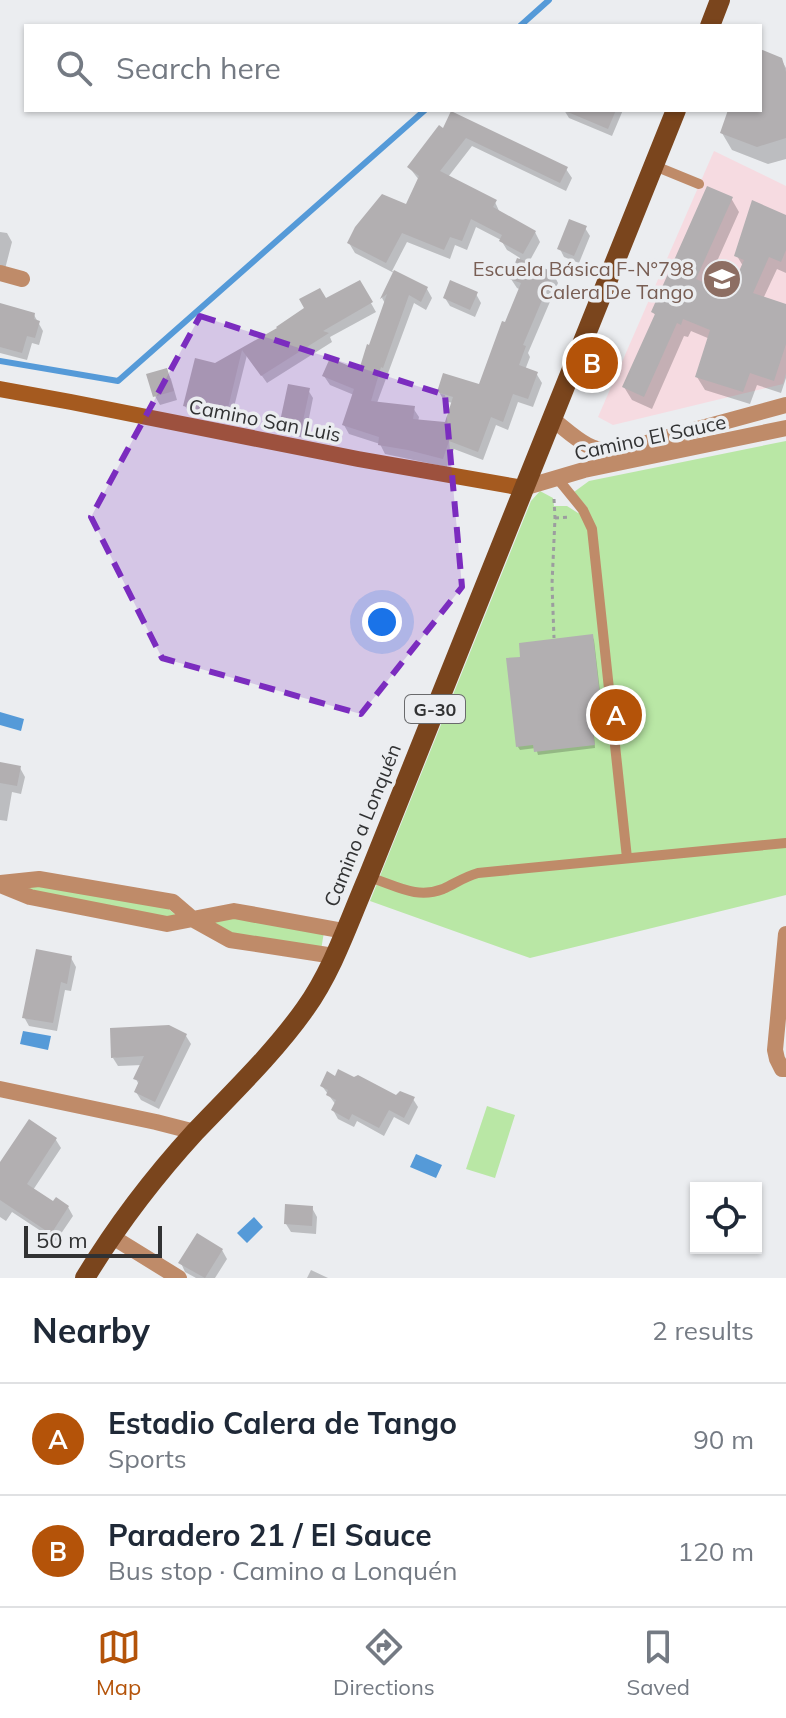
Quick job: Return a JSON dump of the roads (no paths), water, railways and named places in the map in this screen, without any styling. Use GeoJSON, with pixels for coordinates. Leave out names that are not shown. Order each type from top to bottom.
{"type":"FeatureCollection","features":[{"type":"Feature","properties":{"kind":"main road"},"geometry":{"type":"LineString","coordinates":[[711,24],[720,0]]}},
{"type":"Feature","properties":{"kind":"main road","name":"Camino a Lonquén"},"geometry":{"type":"LineString","coordinates":[[85,1278],[142,1193],[195,1132],[268,1057],[322,981],[368,877],[675,112]]}},
{"type":"Feature","properties":{"kind":"street"},"geometry":{"type":"LineString","coordinates":[[0,273],[22,279]]}},
{"type":"Feature","properties":{"kind":"street","name":"Camino San Luis"},"geometry":{"type":"LineString","coordinates":[[0,389],[523,488]]}},
{"type":"Feature","properties":{"kind":"street","name":"Camino El Sauce"},"geometry":{"type":"LineString","coordinates":[[551,418],[589,447],[606,452],[786,405]]}},
{"type":"Feature","properties":{"kind":"street","name":"Camino El Sauce"},"geometry":{"type":"LineString","coordinates":[[523,488],[584,470],[786,428]]}},
{"type":"Feature","properties":{"kind":"street"},"geometry":{"type":"LineString","coordinates":[[584,470],[589,447]]}},
{"type":"Feature","properties":{"kind":"street"},"geometry":{"type":"LineString","coordinates":[[0,884],[30,897],[167,924],[234,911],[344,931]]}},
{"type":"Feature","properties":{"kind":"street"},"geometry":{"type":"LineString","coordinates":[[194,920],[230,940],[334,956]]}},
{"type":"Feature","properties":{"kind":"street"},"geometry":{"type":"LineString","coordinates":[[786,934],[775,1050],[778,1063],[786,1069]]}},
{"type":"Feature","properties":{"kind":"street"},"geometry":{"type":"LineString","coordinates":[[0,1089],[195,1132]]}},
{"type":"Feature","properties":{"kind":"street"},"geometry":{"type":"LineString","coordinates":[[111,1236],[179,1278]]}},
{"type":"Feature","properties":{"kind":"lane"},"geometry":{"type":"LineString","coordinates":[[655,166],[699,184]]}},
{"type":"Feature","properties":{"kind":"lane"},"geometry":{"type":"LineString","coordinates":[[557,478],[583,510],[592,529],[627,858]]}},
{"type":"Feature","properties":{"kind":"lane"},"geometry":{"type":"LineString","coordinates":[[368,877],[408,892],[425,893],[443,889],[478,873],[786,843]]}},
{"type":"Feature","properties":{"kind":"water"},"geometry":{"type":"Polygon","coordinates":[[[0,712],[24,719],[21,731],[0,725],[0,712]]]}},
{"type":"Feature","properties":{"kind":"water"},"geometry":{"type":"Polygon","coordinates":[[[23,1031],[51,1036],[48,1050],[20,1044],[23,1031]]]}},
{"type":"Feature","properties":{"kind":"water"},"geometry":{"type":"Polygon","coordinates":[[[416,1154],[442,1165],[436,1178],[410,1167],[416,1154]]]}},
{"type":"Feature","properties":{"kind":"water"},"geometry":{"type":"Polygon","coordinates":[[[254,1217],[263,1227],[247,1243],[237,1233],[254,1217]]]}},
{"type":"Feature","properties":{"kind":"waterway"},"geometry":{"type":"LineString","coordinates":[[522,24],[549,0]]}},
{"type":"Feature","properties":{"kind":"waterway"},"geometry":{"type":"LineString","coordinates":[[0,361],[118,381],[423,112]]}},
{"type":"Feature","properties":{"kind":"place","name":"Escuela Básica F-N°798 Calera De Tango"},"geometry":{"type":"Point","coordinates":[722,279]}},
{"type":"Feature","properties":{"kind":"place","name":"Paradero 21 / El Sauce"},"geometry":{"type":"Point","coordinates":[592,363]}},
{"type":"Feature","properties":{"kind":"place","name":"Estadio Calera de Tango"},"geometry":{"type":"Point","coordinates":[616,715]}}]}
